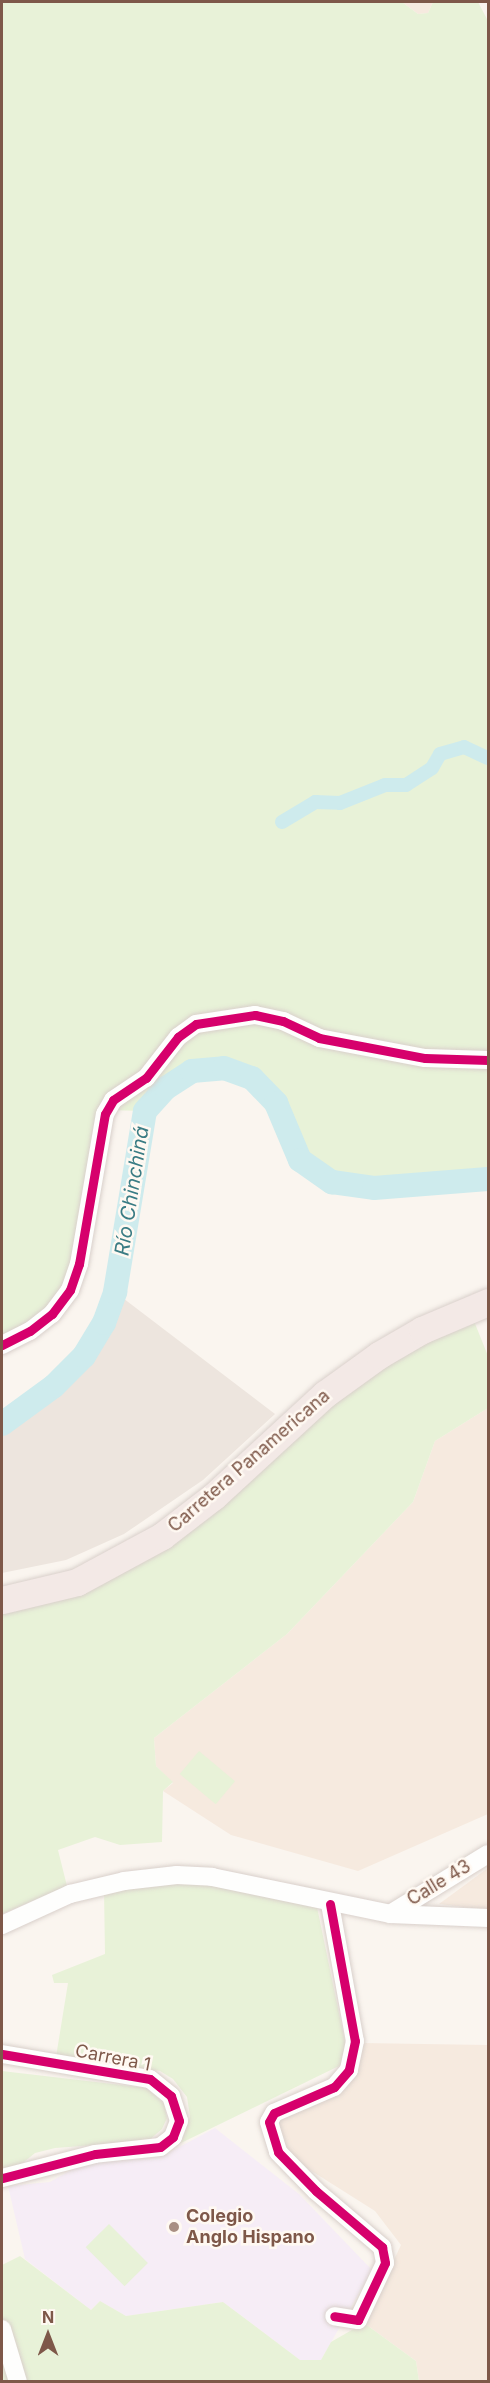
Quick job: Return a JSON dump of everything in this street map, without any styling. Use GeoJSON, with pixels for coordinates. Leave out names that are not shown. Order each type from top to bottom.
{"type":"FeatureCollection","features":[{"type":"Feature","properties":{"kind":"highway","name":"Carretera Panamericana"},"geometry":{"type":"LineString","coordinates":[[2,1583],[71,1566],[153,1523],[202,1487],[316,1386],[372,1344],[418,1316],[489,1285]]}},
{"type":"Feature","properties":{"kind":"highway","name":"Carretera Panamericana"},"geometry":{"type":"LineString","coordinates":[[2,1600],[77,1582],[162,1536],[214,1496],[326,1394],[380,1355],[422,1330],[489,1302]]}},
{"type":"Feature","properties":{"kind":"street"},"geometry":{"type":"LineString","coordinates":[[2,1345],[45,1320],[70,1290],[79,1264],[105,1114],[113,1100],[146,1078],[178,1036],[196,1024],[255,1015],[283,1021],[319,1038],[425,1058],[489,1060]]}},
{"type":"Feature","properties":{"kind":"street","name":"Calle 43"},"geometry":{"type":"LineString","coordinates":[[390,1914],[489,1854]]}},
{"type":"Feature","properties":{"kind":"street"},"geometry":{"type":"LineString","coordinates":[[2,1925],[70,1894],[124,1881],[177,1875],[212,1877],[330,1904],[390,1914],[489,1918]]}},
{"type":"Feature","properties":{"kind":"street"},"geometry":{"type":"LineString","coordinates":[[330,1904],[355,2041],[349,2070],[334,2087],[274,2113],[269,2121],[278,2152],[316,2191],[382,2247],[385,2263],[358,2320],[334,2316]]}},
{"type":"Feature","properties":{"kind":"street","name":"Carrera 1"},"geometry":{"type":"LineString","coordinates":[[2,2054],[150,2079],[171,2096],[179,2121],[174,2138],[160,2147],[95,2154],[2,2178]]}},
{"type":"Feature","properties":{"kind":"street"},"geometry":{"type":"LineString","coordinates":[[2,2329],[18,2382]]}},
{"type":"Feature","properties":{"kind":"shaded area"},"geometry":{"type":"Polygon","coordinates":[[[402,2],[433,2],[428,13],[418,14],[402,2]]]}},
{"type":"Feature","properties":{"kind":"shaded area"},"geometry":{"type":"Polygon","coordinates":[[[115,1292],[275,1414],[203,1480],[124,1534],[66,1560],[2,1573],[2,1424],[54,1386],[84,1356],[104,1323],[115,1292]]]}},
{"type":"Feature","properties":{"kind":"shaded area"},"geometry":{"type":"Polygon","coordinates":[[[488,1408],[488,1814],[358,1871],[231,1835],[163,1791],[173,1783],[156,1766],[154,1738],[287,1634],[413,1502],[435,1441],[488,1408]]]}},
{"type":"Feature","properties":{"kind":"shaded area"},"geometry":{"type":"Polygon","coordinates":[[[488,1868],[488,1910],[439,1904],[488,1868]]]}},
{"type":"Feature","properties":{"kind":"shaded area"},"geometry":{"type":"Polygon","coordinates":[[[361,2043],[488,2045],[488,2381],[419,2381],[416,2361],[364,2323],[401,2245],[375,2211],[280,2151],[277,2116],[334,2091],[361,2043]]]}},
{"type":"Feature","properties":{"kind":"shaded area","name":"Colegio Anglo Hispano"},"geometry":{"type":"Polygon","coordinates":[[[215,2128],[299,2194],[372,2270],[321,2360],[300,2360],[223,2302],[126,2316],[100,2301],[91,2310],[25,2259],[8,2186],[50,2182],[94,2157],[166,2154],[215,2128]]]}},
{"type":"Feature","properties":{"kind":"green space"},"geometry":{"type":"Polygon","coordinates":[[[2,2],[402,2],[418,14],[428,13],[433,2],[478,2],[488,21],[488,1179],[374,1188],[332,1182],[300,1160],[276,1103],[252,1078],[224,1068],[192,1071],[166,1088],[145,1111],[106,1110],[70,1295],[2,1348],[2,2]]]}},
{"type":"Feature","properties":{"kind":"green space"},"geometry":{"type":"Polygon","coordinates":[[[472,1316],[488,1356],[488,1408],[435,1441],[413,1502],[287,1634],[154,1738],[156,1766],[173,1782],[163,1791],[162,1842],[120,1845],[95,1837],[58,1850],[67,1886],[2,1914],[2,1608],[54,1598],[384,1362],[472,1316]]]}},
{"type":"Feature","properties":{"kind":"green space"},"geometry":{"type":"Polygon","coordinates":[[[199,1751],[235,1781],[216,1804],[180,1774],[199,1751]]]}},
{"type":"Feature","properties":{"kind":"green space"},"geometry":{"type":"Polygon","coordinates":[[[211,1883],[317,1907],[345,2042],[343,2064],[181,2143],[190,2117],[187,2097],[173,2079],[160,2071],[56,2057],[68,1983],[54,1983],[52,1975],[105,1954],[104,1891],[125,1886],[211,1883]]]}},
{"type":"Feature","properties":{"kind":"green space"},"geometry":{"type":"Polygon","coordinates":[[[2,2071],[147,2088],[164,2104],[167,2118],[162,2129],[148,2141],[55,2148],[35,2153],[19,2166],[2,2170],[2,2071]]]}},
{"type":"Feature","properties":{"kind":"green space"},"geometry":{"type":"Polygon","coordinates":[[[109,2224],[148,2263],[125,2286],[86,2247],[109,2224]]]}},
{"type":"Feature","properties":{"kind":"green space"},"geometry":{"type":"Polygon","coordinates":[[[20,2256],[91,2310],[100,2301],[126,2316],[223,2302],[300,2360],[321,2360],[331,2342],[364,2323],[416,2361],[419,2381],[2,2382],[2,2265],[20,2256]]]}},
{"type":"Feature","properties":{"kind":"waterway"},"geometry":{"type":"LineString","coordinates":[[282,822],[315,802],[340,803],[385,785],[406,785],[432,768],[440,754],[464,747],[488,758]]}},
{"type":"Feature","properties":{"kind":"waterway","name":"Río Chinchiná"},"geometry":{"type":"LineString","coordinates":[[2,1424],[54,1386],[84,1356],[104,1323],[115,1292],[145,1111],[166,1088],[192,1071],[224,1068],[252,1078],[276,1103],[300,1160],[332,1182],[374,1188],[488,1179]]}},
{"type":"Feature","properties":{"kind":"cycle path"},"geometry":{"type":"LineString","coordinates":[[2,1345],[30,1331],[52,1314],[70,1290],[79,1264],[105,1114],[113,1100],[146,1078],[178,1037],[196,1024],[255,1015],[283,1021],[319,1038],[425,1058],[488,1060]]}},
{"type":"Feature","properties":{"kind":"cycle path"},"geometry":{"type":"LineString","coordinates":[[330,1904],[355,2041],[349,2070],[334,2087],[274,2113],[269,2122],[278,2152],[316,2191],[382,2247],[385,2263],[358,2320],[334,2316]]}},
{"type":"Feature","properties":{"kind":"cycle path"},"geometry":{"type":"LineString","coordinates":[[2,2054],[150,2079],[171,2096],[179,2121],[173,2137],[160,2147],[95,2154],[2,2178]]}},
{"type":"Feature","properties":{"kind":"place","name":"Colegio Anglo Hispano"},"geometry":{"type":"Point","coordinates":[174,2227]}}]}
